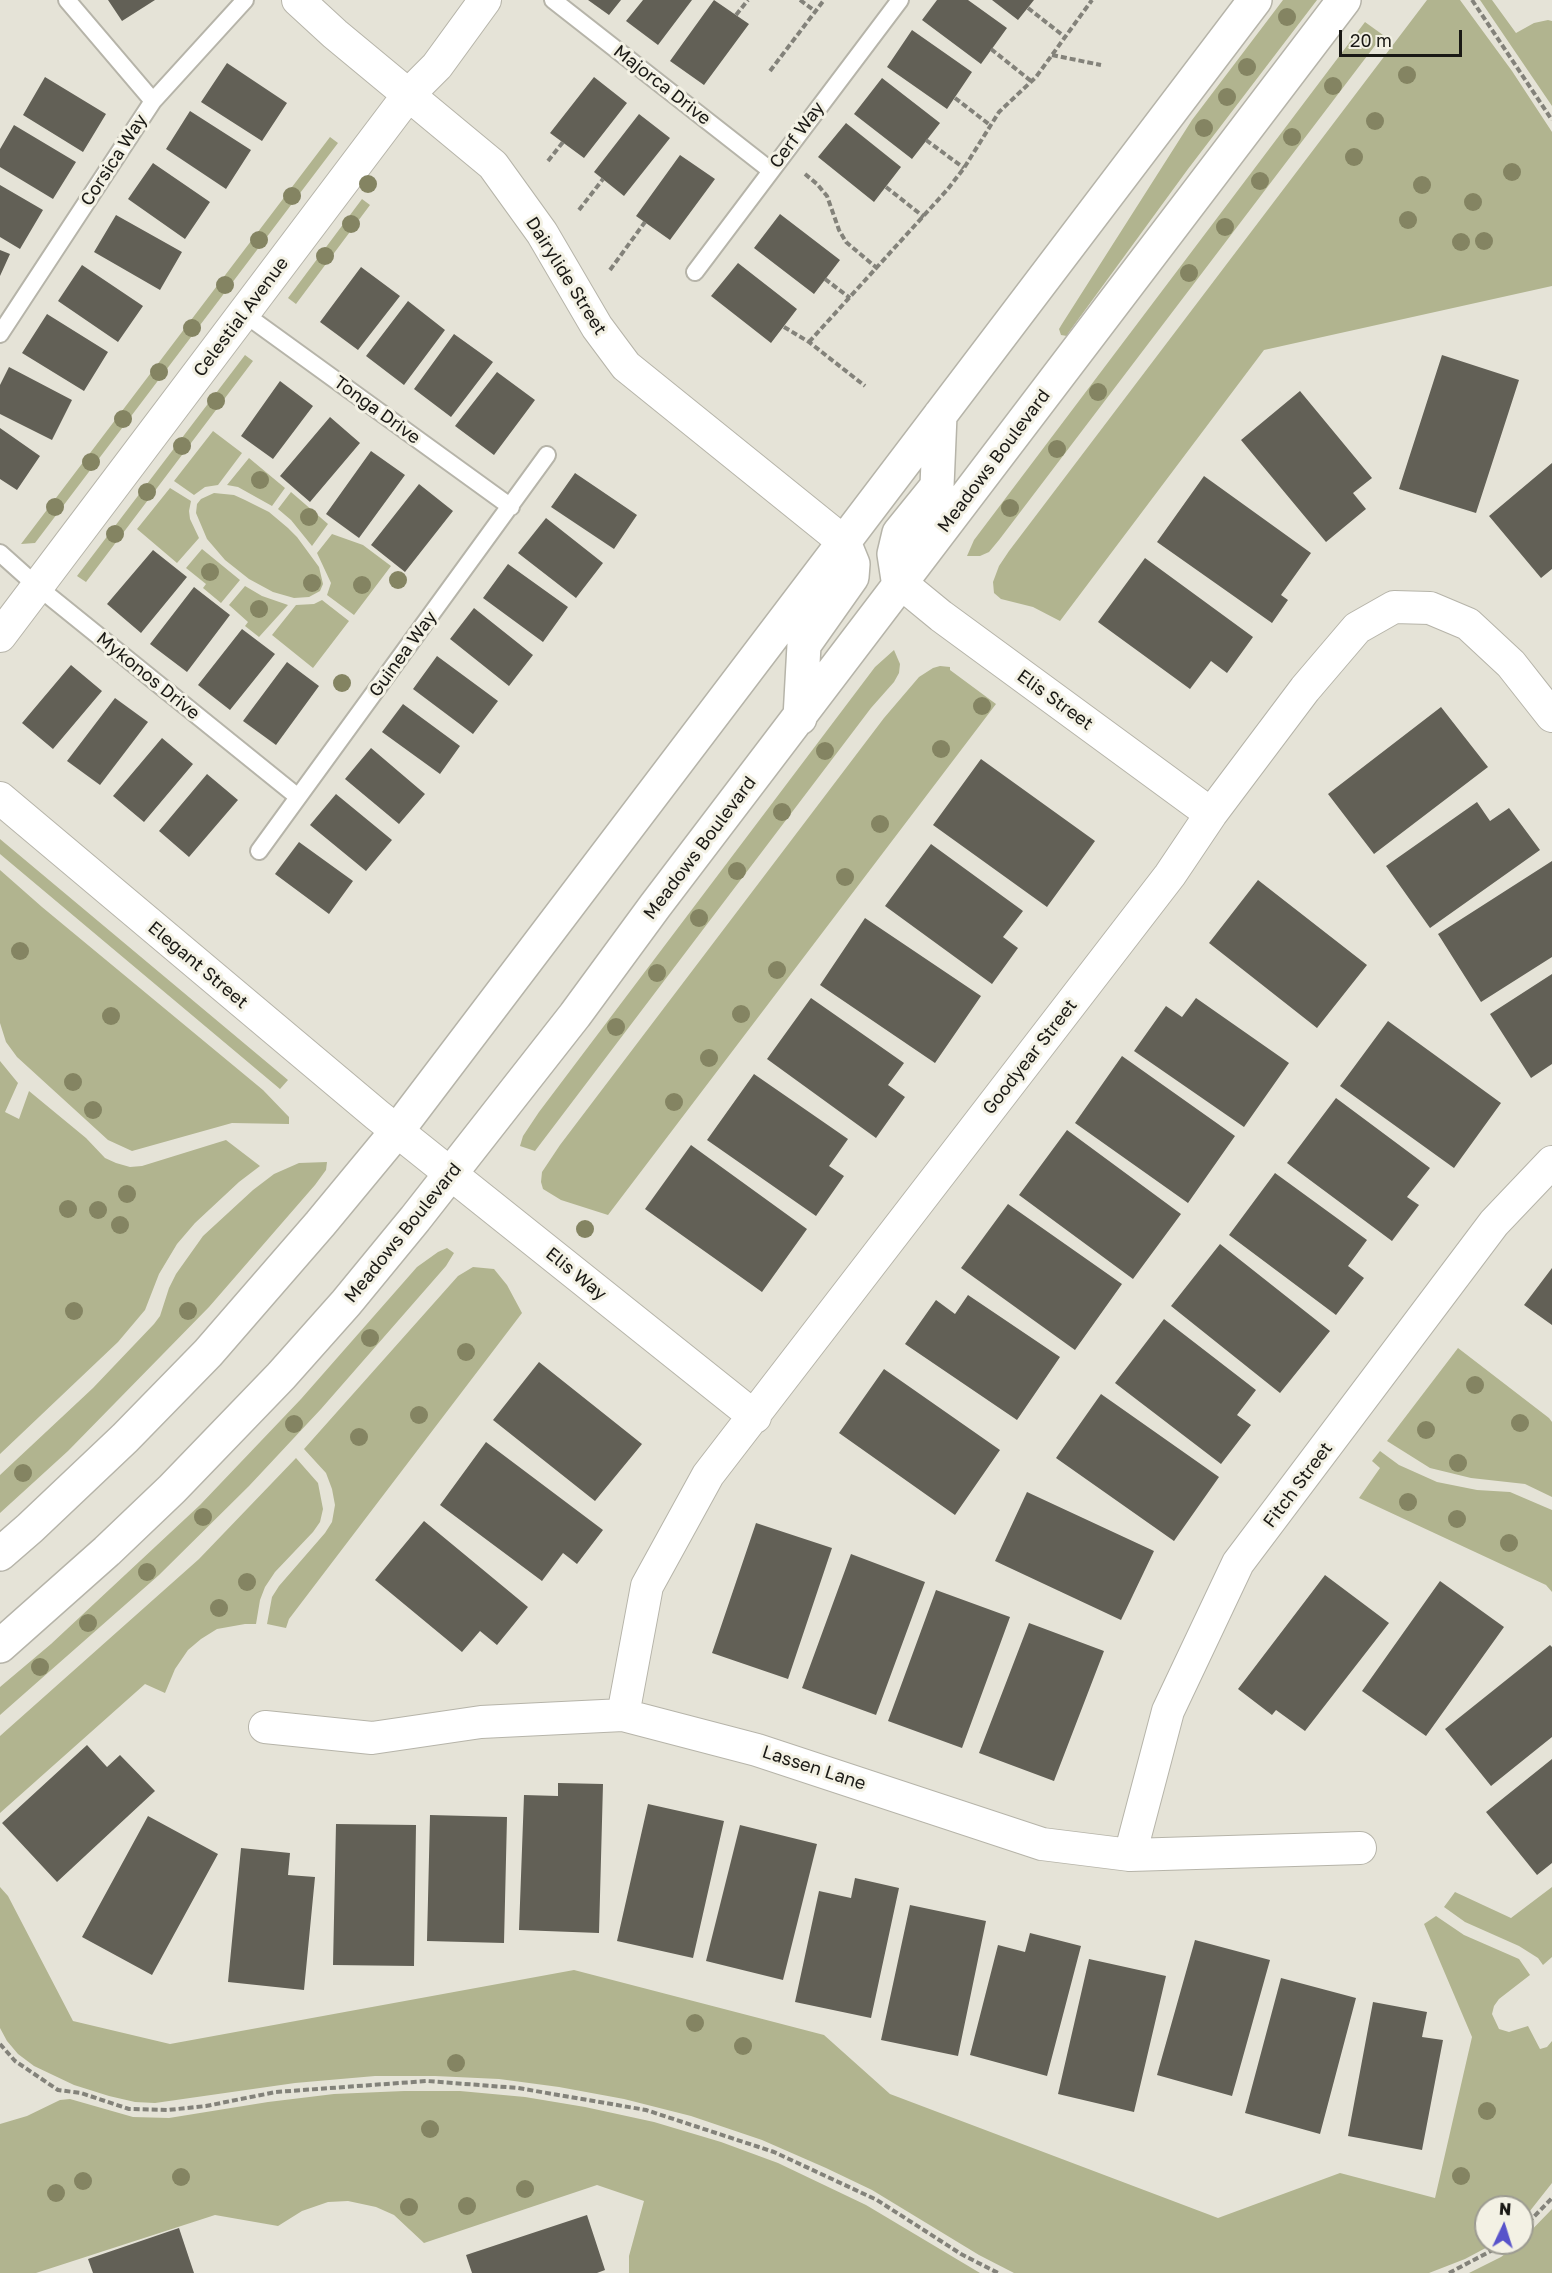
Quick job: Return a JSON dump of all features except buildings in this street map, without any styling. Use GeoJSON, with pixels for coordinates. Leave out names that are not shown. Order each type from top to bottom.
{"type":"FeatureCollection","features":[{"type":"Feature","properties":{"kind":"main road"},"geometry":{"type":"LineString","coordinates":[[0,1554],[125,1438],[208,1353],[397,1131],[1255,0]]}},
{"type":"Feature","properties":{"kind":"main road","name":"Meadows Boulevard"},"geometry":{"type":"LineString","coordinates":[[0,1646],[107,1551],[172,1489],[346,1303],[451,1175],[575,1015],[655,906],[1344,0]]}},
{"type":"Feature","properties":{"kind":"main road"},"geometry":{"type":"LineString","coordinates":[[902,584],[898,580],[894,555],[899,533],[937,486],[940,415]]}},
{"type":"Feature","properties":{"kind":"main road"},"geometry":{"type":"LineString","coordinates":[[800,718],[804,645],[852,578],[853,564],[844,542]]}},
{"type":"Feature","properties":{"kind":"street","name":"Dairylide Street"},"geometry":{"type":"LineString","coordinates":[[298,0],[335,34],[493,165],[542,234],[597,327],[626,366],[844,542]]}},
{"type":"Feature","properties":{"kind":"street","name":"Celestial Avenue"},"geometry":{"type":"LineString","coordinates":[[0,636],[409,94],[437,66],[484,0]]}},
{"type":"Feature","properties":{"kind":"street","name":"Elis Street"},"geometry":{"type":"LineString","coordinates":[[902,584],[941,616],[1211,814]]}},
{"type":"Feature","properties":{"kind":"street","name":"Goodyear Street"},"geometry":{"type":"LineString","coordinates":[[623,1715],[646,1587],[708,1475],[755,1417],[1170,875],[1211,814],[1305,690],[1357,628],[1394,607],[1430,608],[1468,624],[1511,664],[1552,717]]}},
{"type":"Feature","properties":{"kind":"street","name":"Elegant Street"},"geometry":{"type":"LineString","coordinates":[[0,798],[397,1131]]}},
{"type":"Feature","properties":{"kind":"street","name":"Elis Way"},"geometry":{"type":"LineString","coordinates":[[397,1131],[755,1417]]}},
{"type":"Feature","properties":{"kind":"street","name":"Fitch Street"},"geometry":{"type":"LineString","coordinates":[[1130,1855],[1168,1711],[1238,1563],[1494,1223],[1552,1162]]}},
{"type":"Feature","properties":{"kind":"street","name":"Lassen Lane"},"geometry":{"type":"LineString","coordinates":[[265,1727],[372,1738],[481,1722],[623,1715],[757,1750],[1042,1844],[1130,1855],[1360,1848]]}},
{"type":"Feature","properties":{"kind":"lane"},"geometry":{"type":"LineString","coordinates":[[67,0],[153,101]]}},
{"type":"Feature","properties":{"kind":"lane","name":"Corsica Way"},"geometry":{"type":"LineString","coordinates":[[0,334],[153,101],[245,0]]}},
{"type":"Feature","properties":{"kind":"lane","name":"Majorca Drive"},"geometry":{"type":"LineString","coordinates":[[553,0],[770,170]]}},
{"type":"Feature","properties":{"kind":"lane","name":"Cerf Way"},"geometry":{"type":"LineString","coordinates":[[695,272],[900,0]]}},
{"type":"Feature","properties":{"kind":"lane","name":"Tonga Drive"},"geometry":{"type":"LineString","coordinates":[[243,314],[511,507]]}},
{"type":"Feature","properties":{"kind":"lane","name":"Guinea Way"},"geometry":{"type":"LineString","coordinates":[[259,851],[548,455]]}},
{"type":"Feature","properties":{"kind":"lane","name":"Mykonos Drive"},"geometry":{"type":"LineString","coordinates":[[0,553],[38,587],[298,797]]}},
{"type":"Feature","properties":{"kind":"path"},"geometry":{"type":"LineString","coordinates":[[736,15],[748,0]]}},
{"type":"Feature","properties":{"kind":"path"},"geometry":{"type":"LineString","coordinates":[[800,0],[815,11]]}},
{"type":"Feature","properties":{"kind":"path"},"geometry":{"type":"LineString","coordinates":[[770,71],[824,0]]}},
{"type":"Feature","properties":{"kind":"path"},"geometry":{"type":"LineString","coordinates":[[809,342],[924,217],[963,168],[1007,102],[1031,81],[1092,0]]}},
{"type":"Feature","properties":{"kind":"path"},"geometry":{"type":"LineString","coordinates":[[1472,0],[1552,120]]}},
{"type":"Feature","properties":{"kind":"path"},"geometry":{"type":"LineString","coordinates":[[1028,8],[1065,37]]}},
{"type":"Feature","properties":{"kind":"path"},"geometry":{"type":"LineString","coordinates":[[991,49],[1031,81]]}},
{"type":"Feature","properties":{"kind":"path"},"geometry":{"type":"LineString","coordinates":[[1052,55],[1101,65]]}},
{"type":"Feature","properties":{"kind":"path"},"geometry":{"type":"LineString","coordinates":[[955,98],[990,125]]}},
{"type":"Feature","properties":{"kind":"path"},"geometry":{"type":"LineString","coordinates":[[926,140],[963,168]]}},
{"type":"Feature","properties":{"kind":"path"},"geometry":{"type":"LineString","coordinates":[[548,161],[562,142]]}},
{"type":"Feature","properties":{"kind":"path"},"geometry":{"type":"LineString","coordinates":[[782,156],[817,184],[827,196],[839,230],[846,242],[878,268]]}},
{"type":"Feature","properties":{"kind":"path"},"geometry":{"type":"LineString","coordinates":[[579,210],[603,179]]}},
{"type":"Feature","properties":{"kind":"path"},"geometry":{"type":"LineString","coordinates":[[886,187],[924,217]]}},
{"type":"Feature","properties":{"kind":"path"},"geometry":{"type":"LineString","coordinates":[[610,270],[645,222]]}},
{"type":"Feature","properties":{"kind":"path"},"geometry":{"type":"LineString","coordinates":[[825,279],[850,298]]}},
{"type":"Feature","properties":{"kind":"path"},"geometry":{"type":"LineString","coordinates":[[784,327],[809,342],[865,386]]}},
{"type":"Feature","properties":{"kind":"path"},"geometry":{"type":"LineString","coordinates":[[0,2044],[15,2061],[58,2090],[81,2093],[129,2109],[168,2110],[206,2106],[276,2092],[428,2082],[518,2088],[646,2110],[784,2157],[877,2200],[961,2254],[998,2273]]}},
{"type":"Feature","properties":{"kind":"path"},"geometry":{"type":"LineString","coordinates":[[1534,2217],[1552,2198]]}},
{"type":"Feature","properties":{"kind":"path"},"geometry":{"type":"LineString","coordinates":[[1449,2273],[1483,2255]]}},
{"type":"Feature","properties":{"kind":"green space"},"geometry":{"type":"Polygon","coordinates":[[[1283,0],[1317,0],[1188,169],[1067,336],[1061,335],[1059,329],[1062,324],[1192,120],[1283,0]]]}},
{"type":"Feature","properties":{"kind":"green space"},"geometry":{"type":"Polygon","coordinates":[[[1427,0],[1460,0],[1512,71],[1552,132],[1552,286],[1264,350],[1060,621],[1033,607],[1001,599],[994,593],[993,582],[999,566],[1009,551],[1427,0]]]}},
{"type":"Feature","properties":{"kind":"green space"},"geometry":{"type":"Polygon","coordinates":[[[1480,0],[1492,0],[1516,33],[1534,23],[1552,21],[1552,106],[1480,0]]]}},
{"type":"Feature","properties":{"kind":"green space"},"geometry":{"type":"Polygon","coordinates":[[[1365,22],[1383,35],[999,540],[989,552],[980,556],[967,556],[974,540],[1365,22]]]}},
{"type":"Feature","properties":{"kind":"green space"},"geometry":{"type":"Polygon","coordinates":[[[330,137],[338,143],[35,543],[21,544],[330,137]]]}},
{"type":"Feature","properties":{"kind":"green space"},"geometry":{"type":"Polygon","coordinates":[[[362,199],[370,205],[296,304],[288,298],[362,199]]]}},
{"type":"Feature","properties":{"kind":"green space"},"geometry":{"type":"Polygon","coordinates":[[[245,355],[253,361],[86,582],[77,576],[245,355]]]}},
{"type":"Feature","properties":{"kind":"green space"},"geometry":{"type":"Polygon","coordinates":[[[213,431],[242,453],[218,485],[205,487],[194,495],[174,481],[213,431]]]}},
{"type":"Feature","properties":{"kind":"green space"},"geometry":{"type":"Polygon","coordinates":[[[249,458],[285,488],[272,506],[238,487],[227,485],[249,458]]]}},
{"type":"Feature","properties":{"kind":"green space"},"geometry":{"type":"Polygon","coordinates":[[[170,488],[191,501],[190,519],[199,538],[177,563],[137,529],[170,488]]]}},
{"type":"Feature","properties":{"kind":"green space"},"geometry":{"type":"Polygon","coordinates":[[[291,492],[328,524],[312,546],[291,520],[278,509],[291,492]]]}},
{"type":"Feature","properties":{"kind":"green space"},"geometry":{"type":"Polygon","coordinates":[[[214,493],[234,495],[245,500],[269,512],[288,528],[319,567],[323,584],[320,591],[309,597],[294,598],[273,592],[249,579],[225,560],[207,539],[196,513],[197,504],[201,499],[214,493]]]}},
{"type":"Feature","properties":{"kind":"green space"},"geometry":{"type":"Polygon","coordinates":[[[332,534],[363,545],[391,566],[354,615],[327,595],[331,583],[317,553],[332,534]]]}},
{"type":"Feature","properties":{"kind":"green space"},"geometry":{"type":"Polygon","coordinates":[[[202,549],[240,580],[221,603],[203,588],[206,584],[186,568],[202,549]]]}},
{"type":"Feature","properties":{"kind":"green space"},"geometry":{"type":"Polygon","coordinates":[[[245,586],[262,596],[288,605],[259,637],[245,626],[248,622],[229,605],[245,586]]]}},
{"type":"Feature","properties":{"kind":"green space"},"geometry":{"type":"Polygon","coordinates":[[[322,600],[349,621],[313,668],[272,635],[296,605],[314,604],[322,600]]]}},
{"type":"Feature","properties":{"kind":"green space"},"geometry":{"type":"Polygon","coordinates":[[[894,650],[900,664],[899,673],[894,682],[871,708],[535,1151],[520,1146],[523,1136],[539,1112],[875,667],[894,650]]]}},
{"type":"Feature","properties":{"kind":"green space"},"geometry":{"type":"Polygon","coordinates":[[[940,666],[950,667],[950,670],[996,704],[608,1215],[561,1200],[543,1189],[542,1172],[560,1145],[884,718],[919,677],[940,666]]]}},
{"type":"Feature","properties":{"kind":"green space"},"geometry":{"type":"Polygon","coordinates":[[[0,839],[288,1080],[280,1089],[0,854],[0,839]]]}},
{"type":"Feature","properties":{"kind":"green space"},"geometry":{"type":"Polygon","coordinates":[[[0,870],[263,1090],[289,1117],[289,1124],[232,1123],[132,1151],[108,1140],[17,1057],[6,1042],[0,1023],[0,870]]]}},
{"type":"Feature","properties":{"kind":"green space"},"geometry":{"type":"Polygon","coordinates":[[[0,1061],[18,1083],[5,1112],[19,1119],[29,1091],[86,1138],[105,1158],[116,1163],[130,1167],[142,1166],[226,1140],[260,1166],[239,1182],[195,1223],[177,1244],[159,1274],[145,1310],[118,1342],[0,1454],[0,1061]]]}},
{"type":"Feature","properties":{"kind":"green space"},"geometry":{"type":"Polygon","coordinates":[[[327,1162],[326,1170],[315,1185],[209,1307],[68,1451],[0,1513],[0,1475],[93,1388],[154,1324],[160,1316],[176,1274],[203,1236],[274,1174],[299,1163],[327,1162]]]}},
{"type":"Feature","properties":{"kind":"green space"},"geometry":{"type":"Polygon","coordinates":[[[447,1248],[454,1253],[446,1266],[321,1409],[249,1486],[159,1575],[0,1715],[0,1687],[51,1644],[200,1505],[301,1399],[417,1267],[447,1248]]]}},
{"type":"Feature","properties":{"kind":"green space"},"geometry":{"type":"Polygon","coordinates":[[[473,1267],[494,1269],[507,1285],[522,1313],[289,1619],[286,1628],[267,1624],[272,1597],[279,1586],[332,1522],[335,1505],[326,1473],[304,1449],[458,1276],[473,1267]]]}},
{"type":"Feature","properties":{"kind":"green space"},"geometry":{"type":"Polygon","coordinates":[[[1458,1348],[1552,1422],[1552,1497],[1525,1484],[1471,1478],[1430,1468],[1387,1441],[1458,1348]]]}},
{"type":"Feature","properties":{"kind":"green space"},"geometry":{"type":"Polygon","coordinates":[[[1380,1451],[1399,1465],[1437,1482],[1477,1490],[1510,1492],[1552,1510],[1552,1592],[1546,1585],[1359,1498],[1380,1468],[1372,1461],[1380,1451]]]}},
{"type":"Feature","properties":{"kind":"green space"},"geometry":{"type":"Polygon","coordinates":[[[296,1458],[318,1483],[323,1509],[320,1522],[275,1572],[265,1587],[256,1624],[217,1629],[201,1639],[188,1650],[175,1669],[165,1693],[145,1684],[0,1813],[0,1736],[199,1559],[296,1458]]]}},
{"type":"Feature","properties":{"kind":"green space"},"geometry":{"type":"Polygon","coordinates":[[[0,1887],[8,1896],[73,2021],[170,2044],[574,1970],[824,2035],[890,2094],[1218,2218],[1340,2173],[1435,2198],[1472,2037],[1424,1924],[1436,1916],[1464,1935],[1519,1959],[1530,1975],[1499,1999],[1492,2014],[1499,2029],[1509,2032],[1528,2026],[1540,2049],[1547,2047],[1552,2041],[1552,2183],[1534,2206],[1534,2195],[1474,2195],[1474,2254],[1429,2273],[1014,2273],[979,2255],[872,2190],[826,2168],[762,2140],[691,2116],[624,2099],[499,2079],[375,2076],[295,2083],[155,2103],[135,2102],[74,2085],[34,2066],[18,2054],[0,2028],[0,1887]]]}},
{"type":"Feature","properties":{"kind":"green space"},"geometry":{"type":"Polygon","coordinates":[[[1552,1887],[1552,1957],[1543,1965],[1538,1958],[1519,1946],[1465,1922],[1444,1907],[1455,1892],[1511,1918],[1552,1887]]]}},
{"type":"Feature","properties":{"kind":"green space"},"geometry":{"type":"Polygon","coordinates":[[[460,2091],[525,2097],[654,2122],[721,2142],[778,2163],[866,2205],[980,2273],[629,2273],[629,2256],[644,2201],[597,2185],[424,2243],[394,2215],[376,2207],[348,2201],[328,2202],[302,2211],[278,2226],[215,2215],[36,2273],[0,2273],[0,2124],[27,2116],[60,2100],[70,2099],[133,2117],[169,2118],[334,2094],[460,2091]]]}},
{"type":"Feature","properties":{"kind":"green space"},"geometry":{"type":"Polygon","coordinates":[[[1552,2209],[1552,2273],[1469,2273],[1504,2255],[1534,2255],[1534,2228],[1552,2209]]]}}]}
